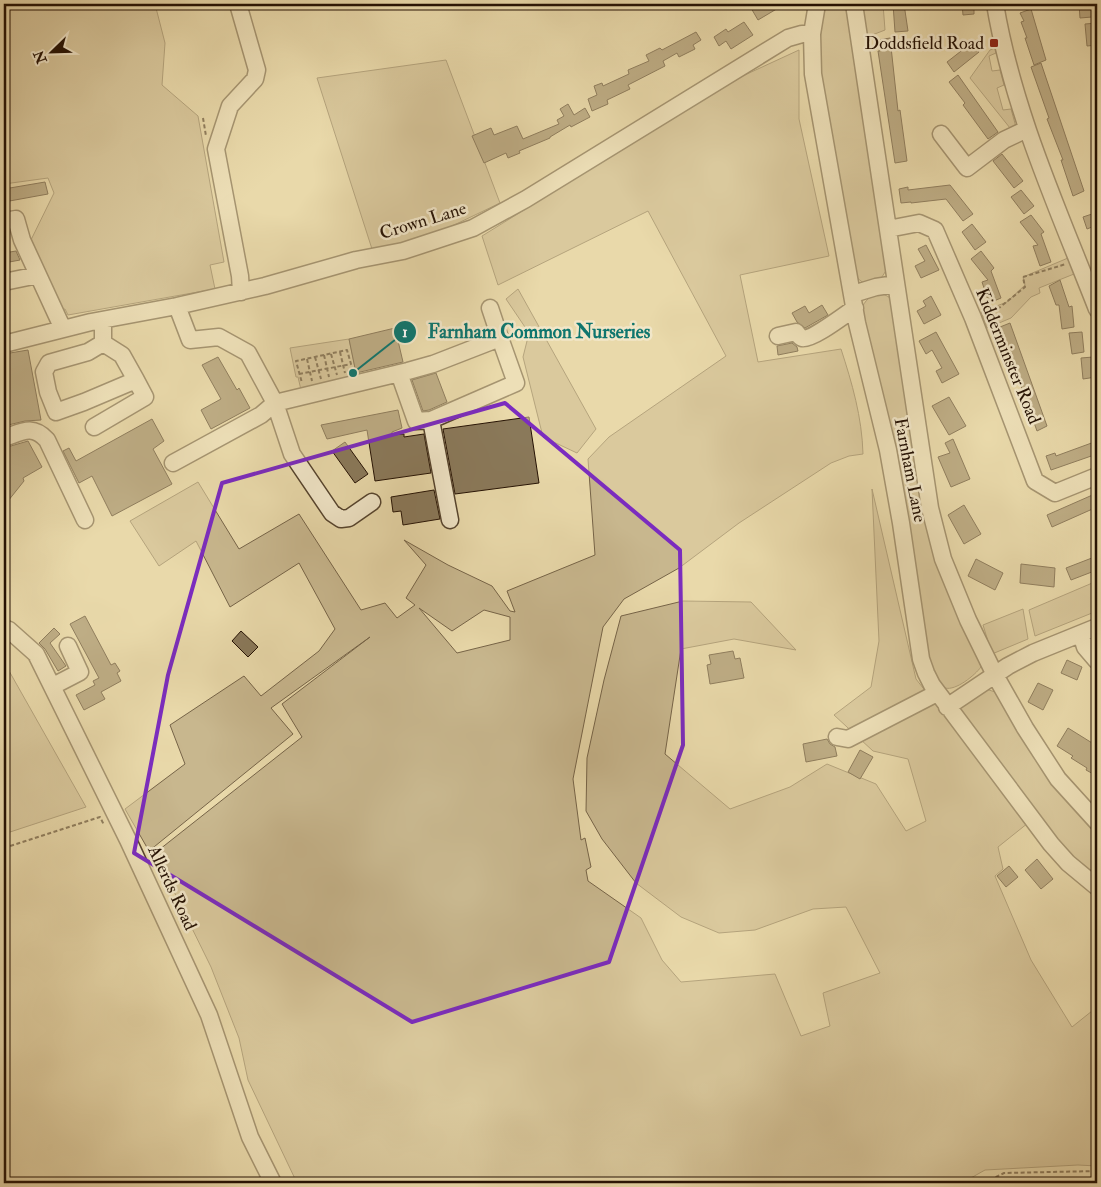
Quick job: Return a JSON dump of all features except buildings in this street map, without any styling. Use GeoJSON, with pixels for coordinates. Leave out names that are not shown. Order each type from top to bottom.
{"type":"FeatureCollection","features":[{"type":"Feature","properties":{"kind":"street"},"geometry":{"type":"LineString","coordinates":[[238,4],[257,70],[255,79],[230,106],[216,149],[240,276],[241,292]]}},
{"type":"Feature","properties":{"kind":"street","name":"Farnham Lane"},"geometry":{"type":"LineString","coordinates":[[817,4],[812,34],[813,74],[854,301],[888,450],[921,659],[926,673],[947,707],[986,755],[1051,844],[1068,863],[1097,887]]}},
{"type":"Feature","properties":{"kind":"street"},"geometry":{"type":"LineString","coordinates":[[854,4],[930,508],[940,550],[968,620],[995,675],[1025,728],[1058,779],[1097,822]]}},
{"type":"Feature","properties":{"kind":"street"},"geometry":{"type":"LineString","coordinates":[[995,4],[1011,76],[1027,129],[1077,260],[1091,276],[1097,309]]}},
{"type":"Feature","properties":{"kind":"street","name":"Crown Lane"},"geometry":{"type":"LineString","coordinates":[[4,344],[103,320],[241,292],[356,260],[403,251],[474,228],[526,199],[788,38],[802,34],[812,34]]}},
{"type":"Feature","properties":{"kind":"street"},"geometry":{"type":"LineString","coordinates":[[941,134],[966,168],[1004,140],[1027,129]]}},
{"type":"Feature","properties":{"kind":"street"},"geometry":{"type":"LineString","coordinates":[[4,221],[16,219],[22,240],[63,329]]}},
{"type":"Feature","properties":{"kind":"street","name":"Kidderminster Road"},"geometry":{"type":"LineString","coordinates":[[888,229],[918,222],[935,230],[973,318],[1035,480],[1055,493],[1097,476]]}},
{"type":"Feature","properties":{"kind":"street"},"geometry":{"type":"LineString","coordinates":[[4,282],[38,275]]}},
{"type":"Feature","properties":{"kind":"street"},"geometry":{"type":"LineString","coordinates":[[778,336],[796,332],[800,337],[809,337],[831,325],[854,301],[876,288],[896,284]]}},
{"type":"Feature","properties":{"kind":"street"},"geometry":{"type":"LineString","coordinates":[[178,306],[190,340],[219,336],[248,353],[275,403],[292,454],[332,513],[341,520],[350,518],[372,502]]}},
{"type":"Feature","properties":{"kind":"street"},"geometry":{"type":"LineString","coordinates":[[399,373],[416,421],[431,420],[516,383],[490,308]]}},
{"type":"Feature","properties":{"kind":"street"},"geometry":{"type":"LineString","coordinates":[[103,320],[103,343]]}},
{"type":"Feature","properties":{"kind":"street"},"geometry":{"type":"LineString","coordinates":[[173,463],[261,414],[275,403],[309,391],[399,373],[432,364],[500,338]]}},
{"type":"Feature","properties":{"kind":"street"},"geometry":{"type":"LineString","coordinates":[[103,343],[88,352],[49,363],[44,372],[56,412],[136,380]]}},
{"type":"Feature","properties":{"kind":"street"},"geometry":{"type":"LineString","coordinates":[[94,427],[145,397],[122,355],[103,343]]}},
{"type":"Feature","properties":{"kind":"street"},"geometry":{"type":"LineString","coordinates":[[431,420],[450,520]]}},
{"type":"Feature","properties":{"kind":"street"},"geometry":{"type":"LineString","coordinates":[[4,438],[30,430],[40,432],[47,440],[85,520]]}},
{"type":"Feature","properties":{"kind":"street"},"geometry":{"type":"LineString","coordinates":[[947,707],[995,675],[1033,653],[1097,627]]}},
{"type":"Feature","properties":{"kind":"street","name":"Allerds Road"},"geometry":{"type":"LineString","coordinates":[[4,628],[9,630],[36,654],[128,840],[210,1015],[250,1138],[273,1183]]}},
{"type":"Feature","properties":{"kind":"street"},"geometry":{"type":"LineString","coordinates":[[1081,634],[1085,647],[1097,661]]}},
{"type":"Feature","properties":{"kind":"street"},"geometry":{"type":"LineString","coordinates":[[53,686],[80,672],[68,646]]}},
{"type":"Feature","properties":{"kind":"street"},"geometry":{"type":"LineString","coordinates":[[837,737],[848,739],[937,692]]}},
{"type":"Feature","properties":{"kind":"path"},"geometry":{"type":"LineString","coordinates":[[973,318],[999,308],[1025,287],[1023,277],[1077,260]]}},
{"type":"Feature","properties":{"kind":"path"},"geometry":{"type":"LineString","coordinates":[[300,374],[351,364],[347,350],[296,361],[300,374],[309,391]]}},
{"type":"Feature","properties":{"kind":"path"},"geometry":{"type":"LineString","coordinates":[[340,352],[346,378]]}},
{"type":"Feature","properties":{"kind":"path"},"geometry":{"type":"LineString","coordinates":[[331,354],[338,380]]}},
{"type":"Feature","properties":{"kind":"path"},"geometry":{"type":"LineString","coordinates":[[324,355],[330,382]]}},
{"type":"Feature","properties":{"kind":"path"},"geometry":{"type":"LineString","coordinates":[[316,357],[322,384]]}},
{"type":"Feature","properties":{"kind":"path"},"geometry":{"type":"LineString","coordinates":[[307,359],[310,372],[309,391]]}},
{"type":"Feature","properties":{"kind":"path"},"geometry":{"type":"LineString","coordinates":[[4,848],[100,817],[104,825]]}},
{"type":"Feature","properties":{"kind":"path"},"geometry":{"type":"LineString","coordinates":[[984,1183],[1004,1173],[1097,1171]]}},
{"type":"Feature","properties":{"kind":"highlighted area"},"geometry":{"type":"Polygon","coordinates":[[[505,403],[680,550],[683,745],[609,962],[412,1022],[134,853],[168,675],[222,483],[505,403]]]}},
{"type":"Feature","properties":{"kind":"shaded area"},"geometry":{"type":"Polygon","coordinates":[[[4,4],[155,4],[165,43],[162,85],[198,116],[224,262],[210,265],[215,289],[68,315],[65,309],[59,310],[29,244],[54,193],[48,178],[4,184],[4,4]]]}},
{"type":"Feature","properties":{"kind":"shaded area"},"geometry":{"type":"Polygon","coordinates":[[[824,4],[850,4],[887,269],[880,280],[868,283],[862,282],[854,273],[818,60],[824,4]]]}},
{"type":"Feature","properties":{"kind":"shaded area"},"geometry":{"type":"Polygon","coordinates":[[[861,4],[883,4],[885,30],[867,37],[861,4]]]}},
{"type":"Feature","properties":{"kind":"shaded area"},"geometry":{"type":"Polygon","coordinates":[[[995,48],[996,53],[989,56],[992,71],[1000,70],[1004,85],[997,88],[1003,110],[1011,109],[1016,127],[1010,128],[970,78],[990,50],[995,48]]]}},
{"type":"Feature","properties":{"kind":"shaded area"},"geometry":{"type":"Polygon","coordinates":[[[799,50],[799,119],[829,256],[740,275],[758,362],[841,349],[853,387],[863,454],[849,456],[831,463],[739,523],[679,568],[624,599],[603,627],[573,779],[581,840],[585,838],[591,867],[586,870],[588,881],[641,918],[662,960],[681,982],[775,974],[801,1036],[830,1026],[823,993],[880,973],[846,907],[813,909],[755,930],[719,933],[681,917],[636,883],[602,839],[586,811],[587,758],[604,680],[621,616],[683,601],[751,602],[796,650],[734,639],[681,649],[665,754],[730,809],[790,787],[827,764],[876,784],[906,831],[926,821],[908,759],[873,751],[834,715],[871,687],[879,641],[872,489],[916,679],[1028,823],[998,847],[1003,869],[995,876],[1031,960],[1072,1027],[1097,1007],[1097,1166],[1078,1165],[985,1170],[962,1183],[297,1183],[248,1080],[239,1038],[211,967],[155,853],[302,737],[282,704],[370,637],[271,708],[293,734],[149,851],[125,809],[185,764],[170,725],[244,676],[261,696],[319,651],[335,629],[299,563],[230,607],[196,541],[159,566],[130,521],[198,482],[239,549],[299,514],[361,610],[385,603],[397,618],[415,605],[406,598],[426,565],[404,540],[448,565],[492,586],[510,611],[515,612],[507,591],[595,555],[588,459],[609,437],[726,356],[648,211],[498,285],[482,236],[734,80],[799,50]],[[419,608],[457,653],[510,640],[510,617],[484,610],[452,631],[419,608]]]}},
{"type":"Feature","properties":{"kind":"shaded area"},"geometry":{"type":"Polygon","coordinates":[[[446,60],[500,203],[429,237],[372,249],[317,78],[446,60]]]}},
{"type":"Feature","properties":{"kind":"shaded area"},"geometry":{"type":"Polygon","coordinates":[[[1068,258],[1074,274],[1039,288],[1040,293],[1031,297],[1011,318],[987,328],[981,312],[1007,302],[1025,285],[1023,277],[1068,258]]]}},
{"type":"Feature","properties":{"kind":"shaded area"},"geometry":{"type":"Polygon","coordinates":[[[518,289],[596,429],[577,453],[543,437],[523,357],[529,333],[506,299],[518,289]]]}},
{"type":"Feature","properties":{"kind":"shaded area"},"geometry":{"type":"Polygon","coordinates":[[[881,293],[889,297],[893,307],[913,443],[981,667],[965,682],[949,688],[940,686],[930,675],[859,316],[866,301],[872,296],[881,293]]]}},
{"type":"Feature","properties":{"kind":"shaded area"},"geometry":{"type":"Polygon","coordinates":[[[349,339],[355,368],[348,370],[351,381],[301,390],[298,377],[296,377],[290,348],[349,339]]]}},
{"type":"Feature","properties":{"kind":"shaded area"},"geometry":{"type":"Polygon","coordinates":[[[1097,581],[1097,611],[1035,636],[1029,610],[1097,581]]]}},
{"type":"Feature","properties":{"kind":"shaded area"},"geometry":{"type":"Polygon","coordinates":[[[1023,609],[1028,639],[992,654],[983,625],[1023,609]]]}},
{"type":"Feature","properties":{"kind":"shaded area"},"geometry":{"type":"Polygon","coordinates":[[[4,662],[86,807],[4,834],[4,662]]]}},
{"type":"Feature","properties":{"kind":"shaded area"},"geometry":{"type":"Polygon","coordinates":[[[986,689],[995,692],[1097,827],[1097,880],[1068,856],[960,714],[960,707],[986,689]]]}},
{"type":"Feature","properties":{"kind":"place","name":"Doddsfield Road"},"geometry":{"type":"Point","coordinates":[994,43]}},
{"type":"Feature","properties":{"kind":"place","name":"Farnham Common Nurseries"},"geometry":{"type":"Point","coordinates":[353,373]}}]}
